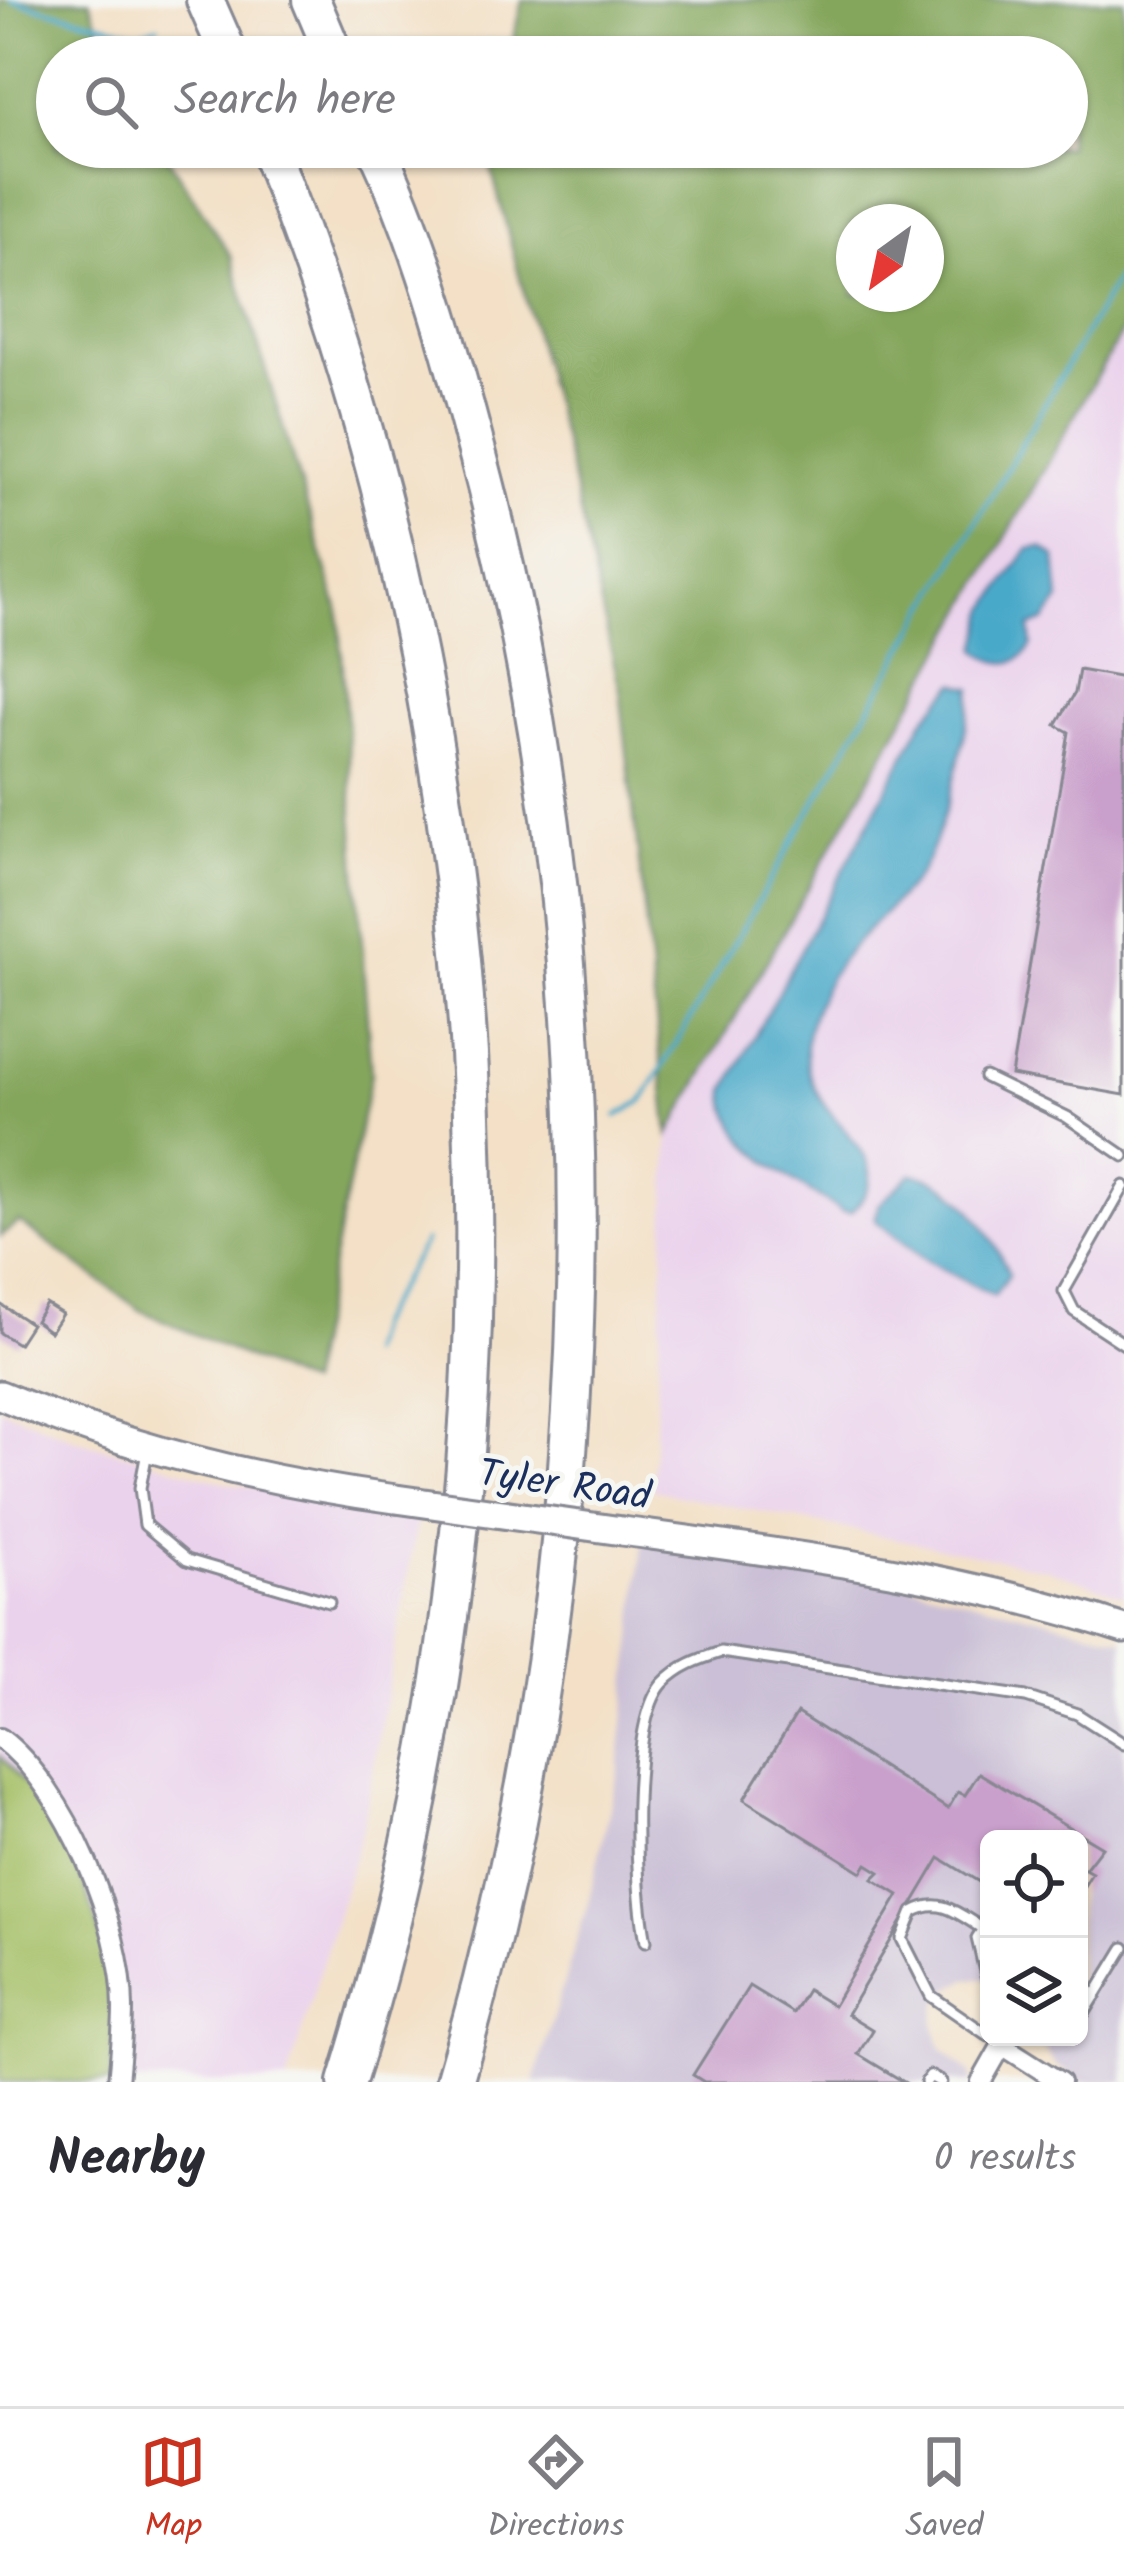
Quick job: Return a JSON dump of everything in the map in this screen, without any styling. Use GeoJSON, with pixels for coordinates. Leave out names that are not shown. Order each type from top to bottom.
{"type":"FeatureCollection","features":[{"type":"Feature","properties":{"kind":"highway"},"geometry":{"type":"LineString","coordinates":[[205,0],[221,36]]}},
{"type":"Feature","properties":{"kind":"highway"},"geometry":{"type":"LineString","coordinates":[[311,0],[326,36]]}},
{"type":"Feature","properties":{"kind":"highway"},"geometry":{"type":"LineString","coordinates":[[275,168],[347,369],[417,646],[450,845],[474,1135],[473,1316],[444,1650],[399,1887],[346,2082]]}},
{"type":"Feature","properties":{"kind":"highway"},"geometry":{"type":"LineString","coordinates":[[383,168],[454,373],[519,631],[558,888],[575,1142],[575,1352],[554,1595],[514,1846],[454,2082]]}},
{"type":"Feature","properties":{"kind":"street","name":"Tyler Road"},"geometry":{"type":"LineString","coordinates":[[0,1395],[148,1446],[243,1472],[396,1499],[888,1570],[1124,1629]]}},
{"type":"Feature","properties":{"kind":"street"},"geometry":{"type":"LineString","coordinates":[[0,1738],[18,1751],[60,1813],[106,1906],[124,2005],[118,2082]]}},
{"type":"Feature","properties":{"kind":"street"},"geometry":{"type":"LineString","coordinates":[[981,2082],[993,2046]]}},
{"type":"Feature","properties":{"kind":"street"},"geometry":{"type":"LineString","coordinates":[[1006,2046],[1060,2082]]}},
{"type":"Feature","properties":{"kind":"lane"},"geometry":{"type":"LineString","coordinates":[[985,1077],[1067,1117],[1124,1156]]}},
{"type":"Feature","properties":{"kind":"lane"},"geometry":{"type":"LineString","coordinates":[[1124,1186],[1064,1291],[1074,1311],[1124,1344]]}},
{"type":"Feature","properties":{"kind":"lane"},"geometry":{"type":"LineString","coordinates":[[148,1446],[140,1488],[145,1525],[187,1560],[329,1602]]}},
{"type":"Feature","properties":{"kind":"lane"},"geometry":{"type":"LineString","coordinates":[[646,1941],[635,1832],[647,1715],[661,1684],[691,1661],[721,1652],[1026,1697],[1077,1714],[1124,1744]]}},
{"type":"Feature","properties":{"kind":"lane"},"geometry":{"type":"LineString","coordinates":[[980,1927],[944,1905],[932,1904],[913,1912],[902,1939],[931,1996],[980,2029]]}},
{"type":"Feature","properties":{"kind":"lane"},"geometry":{"type":"LineString","coordinates":[[1088,2007],[1124,1948]]}},
{"type":"Feature","properties":{"kind":"lane"},"geometry":{"type":"LineString","coordinates":[[1088,1990],[1096,1995]]}},
{"type":"Feature","properties":{"kind":"lane"},"geometry":{"type":"LineString","coordinates":[[926,2082],[930,2076],[941,2082]]}},
{"type":"Feature","properties":{"kind":"shaded area"},"geometry":{"type":"Polygon","coordinates":[[[1124,328],[1124,1596],[1047,1569],[652,1490],[670,1128],[1124,328]]]}},
{"type":"Feature","properties":{"kind":"shaded area"},"geometry":{"type":"Polygon","coordinates":[[[0,1408],[77,1440],[228,1483],[418,1516],[363,1826],[287,2082],[0,2082],[0,1408]]]}},
{"type":"Feature","properties":{"kind":"shaded area"},"geometry":{"type":"Polygon","coordinates":[[[643,1543],[870,1575],[1124,1639],[1124,2082],[1082,2082],[1056,2065],[1042,2046],[1088,2046],[1088,1830],[980,1830],[980,1978],[951,1988],[938,2003],[934,2023],[942,2049],[971,2074],[972,2082],[534,2082],[588,1903],[619,1769],[643,1543]]]}},
{"type":"Feature","properties":{"kind":"green space"},"geometry":{"type":"Polygon","coordinates":[[[0,0],[90,0],[102,36],[36,36],[36,168],[174,168],[231,256],[339,611],[371,1074],[307,1385],[140,1310],[19,1222],[0,1237],[0,0]]]}},
{"type":"Feature","properties":{"kind":"green space"},"geometry":{"type":"Polygon","coordinates":[[[522,0],[1124,0],[1124,328],[669,1135],[620,690],[568,460],[492,168],[1088,168],[1088,36],[514,36],[522,0]]]}},
{"type":"Feature","properties":{"kind":"green space"},"geometry":{"type":"Polygon","coordinates":[[[0,1756],[56,1828],[92,1907],[110,1991],[111,2082],[0,2082],[0,1756]]]}},
{"type":"Feature","properties":{"kind":"water"},"geometry":{"type":"Polygon","coordinates":[[[1042,547],[1056,557],[1060,600],[1045,621],[1030,627],[1032,645],[1026,653],[1013,662],[992,659],[978,649],[988,608],[1028,549],[1042,547]]]}},
{"type":"Feature","properties":{"kind":"water"},"geometry":{"type":"Polygon","coordinates":[[[956,683],[972,688],[970,705],[953,784],[927,860],[844,957],[811,1020],[806,1055],[813,1084],[869,1168],[868,1188],[851,1212],[842,1212],[750,1147],[729,1111],[726,1090],[924,719],[956,683]]]}},
{"type":"Feature","properties":{"kind":"water"},"geometry":{"type":"Polygon","coordinates":[[[911,1174],[944,1186],[983,1226],[1009,1274],[994,1296],[922,1258],[875,1220],[879,1205],[911,1174]]]}},
{"type":"Feature","properties":{"kind":"building"},"geometry":{"type":"Polygon","coordinates":[[[1079,670],[1124,678],[1124,1095],[1011,1075],[1069,732],[1056,725],[1075,693],[1079,670]]]}},
{"type":"Feature","properties":{"kind":"building"},"geometry":{"type":"Polygon","coordinates":[[[0,1304],[31,1324],[18,1344],[0,1333],[0,1304]]]}},
{"type":"Feature","properties":{"kind":"building"},"geometry":{"type":"Polygon","coordinates":[[[46,1304],[62,1314],[50,1332],[35,1321],[46,1304]]]}},
{"type":"Feature","properties":{"kind":"building"},"geometry":{"type":"Polygon","coordinates":[[[797,1713],[948,1809],[958,1792],[965,1795],[979,1773],[1074,1830],[980,1830],[980,1882],[940,1858],[847,2014],[873,2030],[858,2054],[904,2082],[704,2082],[693,2075],[749,1986],[793,2013],[807,1990],[833,2006],[899,1895],[873,1879],[880,1872],[867,1864],[862,1872],[744,1799],[797,1713]]]}},
{"type":"Feature","properties":{"kind":"building"},"geometry":{"type":"Polygon","coordinates":[[[1088,1839],[1102,1847],[1088,1865],[1088,1839]]]}},
{"type":"Feature","properties":{"kind":"waterway"},"geometry":{"type":"LineString","coordinates":[[11,0],[139,33],[158,26]]}},
{"type":"Feature","properties":{"kind":"waterway"},"geometry":{"type":"LineString","coordinates":[[617,1116],[643,1101],[1124,266]]}},
{"type":"Feature","properties":{"kind":"waterway"},"geometry":{"type":"LineString","coordinates":[[367,1354],[375,1325],[425,1241]]}}]}
